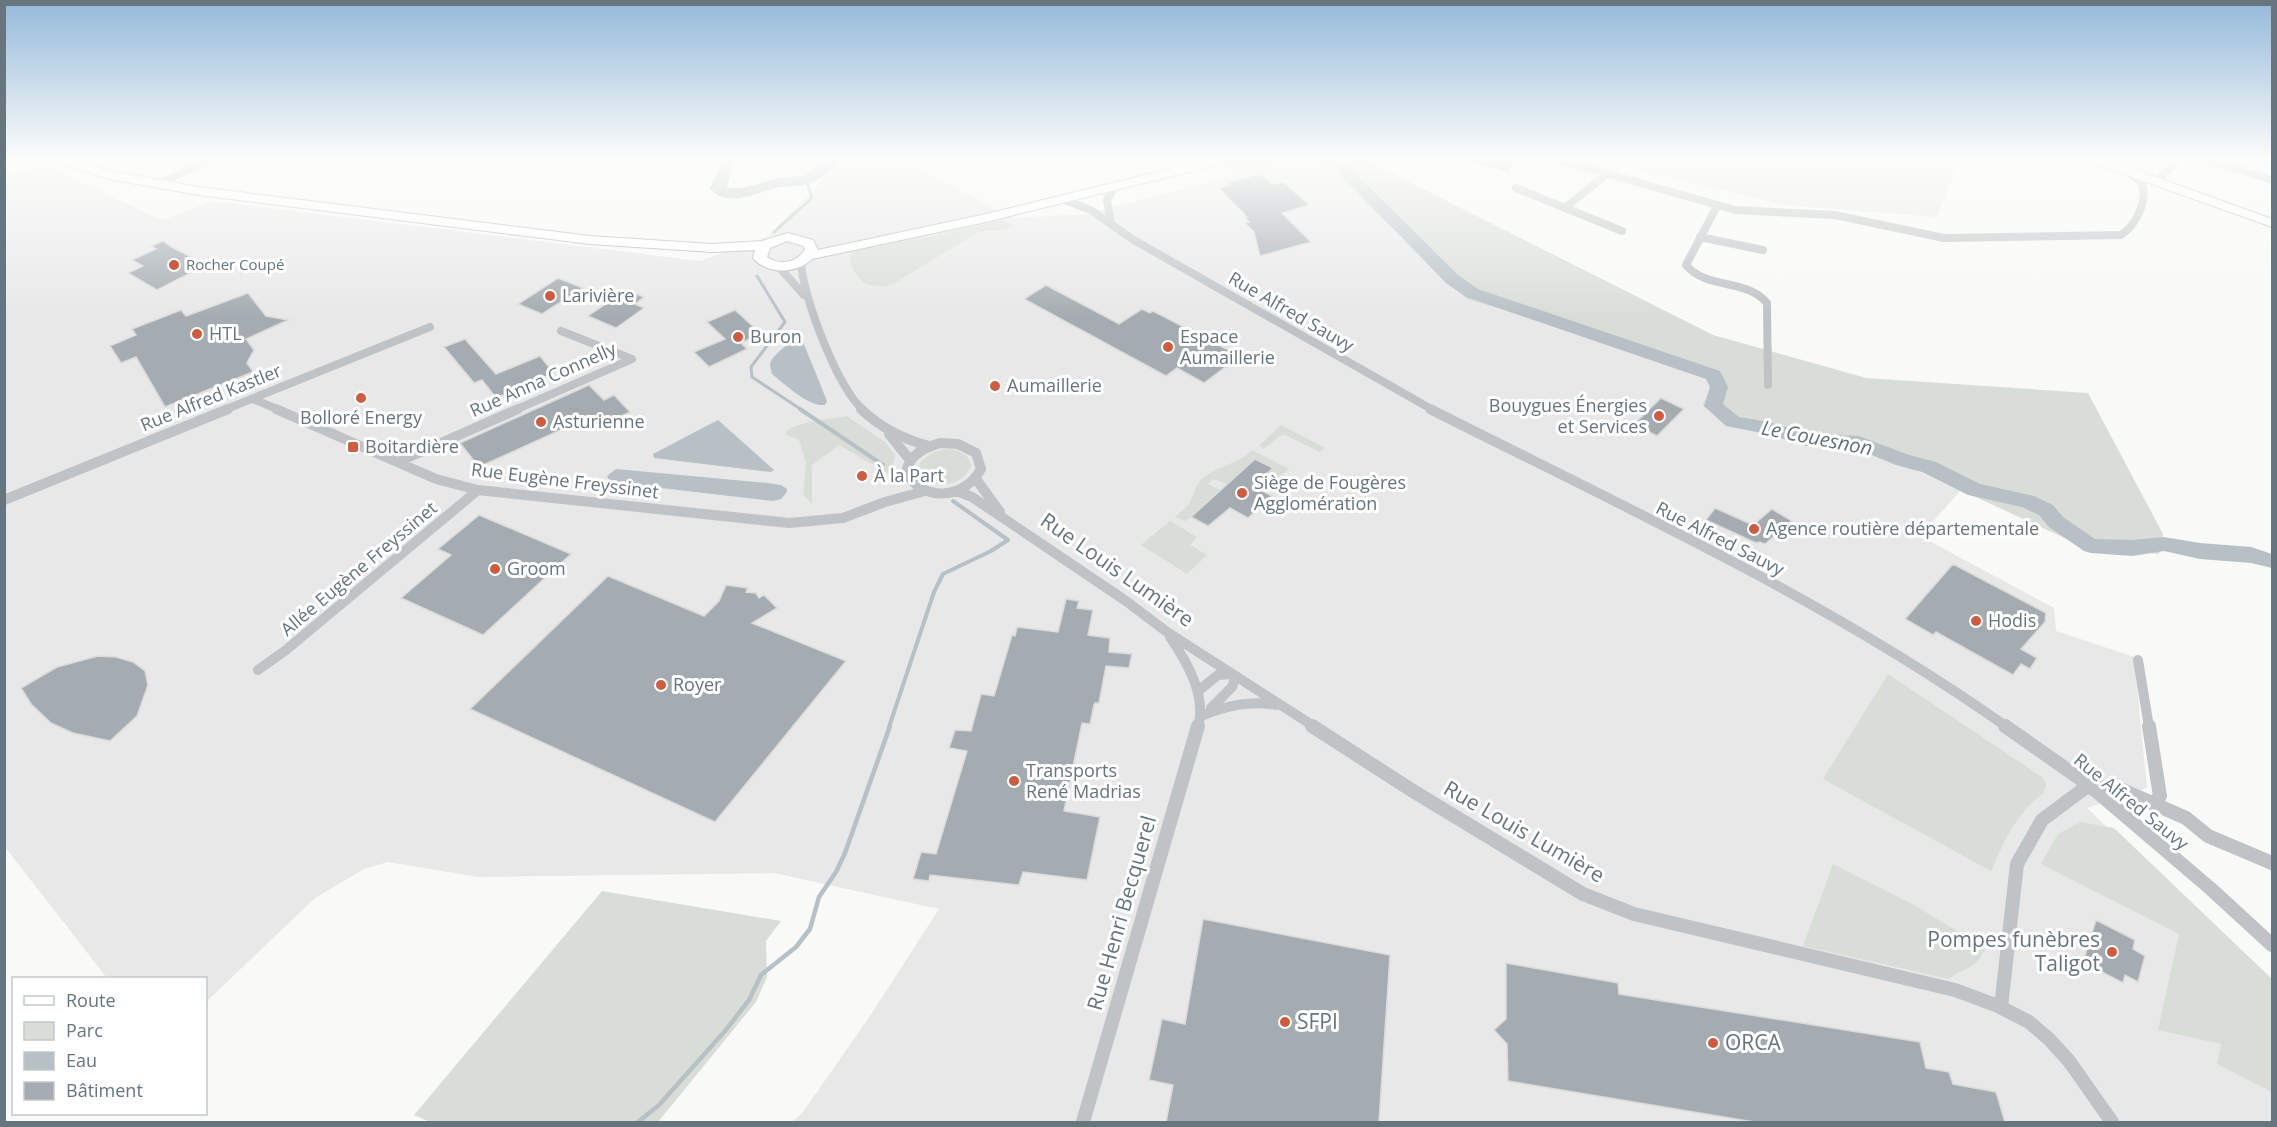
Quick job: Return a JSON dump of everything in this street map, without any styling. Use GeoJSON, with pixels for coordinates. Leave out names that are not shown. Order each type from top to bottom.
{"type":"FeatureCollection","features":[{"type":"Feature","properties":{"kind":"main road"},"geometry":{"type":"LineString","coordinates":[[371,212],[590,240],[712,248],[763,251],[788,237],[806,253]]}},
{"type":"Feature","properties":{"kind":"main road"},"geometry":{"type":"LineString","coordinates":[[763,251],[764,262],[778,266],[806,253],[949,227],[1013,212]]}},
{"type":"Feature","properties":{"kind":"main road"},"geometry":{"type":"LineString","coordinates":[[2241,212],[2272,223]]}},
{"type":"Feature","properties":{"kind":"street","name":"Rue Alfred Sauvy"},"geometry":{"type":"LineString","coordinates":[[1093,212],[1132,239],[1416,402],[1711,551],[1839,620],[1953,689],[2091,787],[2272,945]]}},
{"type":"Feature","properties":{"kind":"street"},"geometry":{"type":"LineString","coordinates":[[1109,212],[1111,224]]}},
{"type":"Feature","properties":{"kind":"street"},"geometry":{"type":"LineString","coordinates":[[1577,212],[1622,231]]}},
{"type":"Feature","properties":{"kind":"street"},"geometry":{"type":"LineString","coordinates":[[1714,212],[1688,260],[1688,268],[1704,277],[1751,290],[1765,299],[1767,303],[1768,385]]}},
{"type":"Feature","properties":{"kind":"street"},"geometry":{"type":"LineString","coordinates":[[1751,212],[1788,212],[1854,218],[1944,238],[2121,235],[2128,231],[2137,219],[2139,212]]}},
{"type":"Feature","properties":{"kind":"street"},"geometry":{"type":"LineString","coordinates":[[1700,237],[1763,250]]}},
{"type":"Feature","properties":{"kind":"street"},"geometry":{"type":"LineString","coordinates":[[806,253],[801,279],[850,398],[885,429],[907,440],[929,446],[951,443],[972,449],[982,463],[976,479],[957,491],[940,494],[917,488],[906,472],[910,460],[929,446]]}},
{"type":"Feature","properties":{"kind":"street"},"geometry":{"type":"LineString","coordinates":[[778,266],[808,300]]}},
{"type":"Feature","properties":{"kind":"street","name":"Rue Alfred Kastler"},"geometry":{"type":"LineString","coordinates":[[4,500],[430,327]]}},
{"type":"Feature","properties":{"kind":"street","name":"Rue Anna Connelly"},"geometry":{"type":"LineString","coordinates":[[398,462],[632,358],[561,331]]}},
{"type":"Feature","properties":{"kind":"street","name":"Rue Eugène Freyssinet"},"geometry":{"type":"LineString","coordinates":[[253,399],[436,479],[478,490],[789,523],[843,518],[885,502],[925,491]]}},
{"type":"Feature","properties":{"kind":"street"},"geometry":{"type":"LineString","coordinates":[[885,429],[910,460]]}},
{"type":"Feature","properties":{"kind":"street","name":"Rue Eugène Freyssinet"},"geometry":{"type":"LineString","coordinates":[[885,502],[908,478]]}},
{"type":"Feature","properties":{"kind":"street","name":"Rue Louis Lumière"},"geometry":{"type":"LineString","coordinates":[[976,479],[1006,519]]}},
{"type":"Feature","properties":{"kind":"street","name":"Allée Eugène Freyssinet"},"geometry":{"type":"LineString","coordinates":[[258,670],[286,650],[478,490]]}},
{"type":"Feature","properties":{"kind":"street","name":"Rue Louis Lumière"},"geometry":{"type":"LineString","coordinates":[[957,491],[972,496],[1126,601],[1167,632],[1413,791],[1583,894],[1634,914],[1955,990],[2001,1007],[2037,1029],[2059,1050],[2112,1122]]}},
{"type":"Feature","properties":{"kind":"street","name":"Rue Henri Becquerel"},"geometry":{"type":"LineString","coordinates":[[1083,1122],[1202,716],[1198,691],[1186,659],[1167,632]]}},
{"type":"Feature","properties":{"kind":"street"},"geometry":{"type":"LineString","coordinates":[[2138,660],[2160,796],[2153,804]]}},
{"type":"Feature","properties":{"kind":"street"},"geometry":{"type":"LineString","coordinates":[[1198,691],[1218,675],[1234,675]]}},
{"type":"Feature","properties":{"kind":"street","name":"Rue Henri Becquerel"},"geometry":{"type":"LineString","coordinates":[[1202,716],[1232,687],[1234,675]]}},
{"type":"Feature","properties":{"kind":"street"},"geometry":{"type":"LineString","coordinates":[[1202,716],[1226,705],[1242,702],[1262,702],[1282,706]]}},
{"type":"Feature","properties":{"kind":"street"},"geometry":{"type":"LineString","coordinates":[[2001,1007],[2017,864],[2042,820],[2091,787],[2120,789],[2186,818],[2208,836],[2272,863]]}},
{"type":"Feature","properties":{"kind":"shaded area"},"geometry":{"type":"Polygon","coordinates":[[[5,212],[144,212],[162,220],[185,212],[299,212],[700,261],[768,236],[792,212],[1000,212],[1012,218],[1095,212],[1375,212],[1468,300],[1664,353],[1677,365],[1707,373],[1719,380],[1734,427],[1769,428],[1802,446],[1872,449],[1960,491],[1920,536],[2054,608],[2056,631],[2134,657],[2147,788],[2087,808],[2272,986],[2272,1122],[792,1122],[803,1112],[870,1016],[939,909],[774,873],[478,877],[388,862],[364,869],[315,898],[207,1001],[207,977],[106,977],[5,847],[5,212]]]}},
{"type":"Feature","properties":{"kind":"shaded area"},"geometry":{"type":"Polygon","coordinates":[[[1869,212],[1939,212],[1937,217],[1869,212]]]}},
{"type":"Feature","properties":{"kind":"green space"},"geometry":{"type":"Polygon","coordinates":[[[1375,212],[1468,212],[1713,335],[1866,378],[2088,393],[2163,534],[2159,554],[2084,547],[1872,449],[1802,446],[1769,428],[1734,427],[1702,405],[1719,380],[1707,373],[1677,365],[1663,353],[1468,300],[1375,212]]]}},
{"type":"Feature","properties":{"kind":"green space"},"geometry":{"type":"Polygon","coordinates":[[[1003,220],[1014,226],[977,233],[885,287],[865,284],[852,267],[851,258],[855,248],[928,237],[1003,220]]]}},
{"type":"Feature","properties":{"kind":"green space"},"geometry":{"type":"Polygon","coordinates":[[[847,416],[885,442],[895,455],[893,465],[896,478],[839,445],[812,465],[812,504],[803,494],[806,463],[799,440],[785,434],[804,423],[847,416]]]}},
{"type":"Feature","properties":{"kind":"green space"},"geometry":{"type":"Polygon","coordinates":[[[1281,425],[1325,448],[1320,452],[1283,434],[1263,449],[1259,446],[1281,425]]]}},
{"type":"Feature","properties":{"kind":"green space"},"geometry":{"type":"Polygon","coordinates":[[[946,449],[958,451],[968,458],[971,465],[967,472],[962,478],[947,484],[931,482],[924,478],[919,472],[920,463],[933,452],[946,449]]]}},
{"type":"Feature","properties":{"kind":"green space"},"geometry":{"type":"Polygon","coordinates":[[[1252,450],[1289,469],[1275,480],[1265,475],[1272,468],[1255,459],[1227,484],[1213,479],[1208,484],[1220,490],[1186,521],[1175,517],[1190,503],[1196,486],[1202,479],[1252,450]]]}},
{"type":"Feature","properties":{"kind":"green space"},"geometry":{"type":"Polygon","coordinates":[[[1170,521],[1197,537],[1190,545],[1207,555],[1187,574],[1141,545],[1170,521]]]}},
{"type":"Feature","properties":{"kind":"green space"},"geometry":{"type":"Polygon","coordinates":[[[1888,674],[2042,777],[2046,784],[2044,793],[2026,809],[2012,828],[1991,871],[1823,779],[1888,674]]]}},
{"type":"Feature","properties":{"kind":"green space"},"geometry":{"type":"Polygon","coordinates":[[[2080,822],[2114,828],[2272,979],[2272,1092],[2217,1064],[2221,1044],[2158,1030],[2179,934],[2041,864],[2058,834],[2080,822]]]}},
{"type":"Feature","properties":{"kind":"green space"},"geometry":{"type":"Polygon","coordinates":[[[1833,864],[1914,905],[1985,948],[1981,956],[1973,965],[1949,979],[1803,946],[1833,864]]]}},
{"type":"Feature","properties":{"kind":"green space"},"geometry":{"type":"Polygon","coordinates":[[[602,891],[781,921],[766,941],[767,977],[756,1002],[658,1122],[430,1122],[414,1115],[602,891]]]}},
{"type":"Feature","properties":{"kind":"water"},"geometry":{"type":"Polygon","coordinates":[[[801,337],[827,401],[825,405],[818,405],[804,399],[772,374],[770,364],[775,356],[788,344],[801,337]]]}},
{"type":"Feature","properties":{"kind":"water"},"geometry":{"type":"Polygon","coordinates":[[[718,420],[774,470],[771,472],[654,458],[653,454],[718,420]]]}},
{"type":"Feature","properties":{"kind":"water"},"geometry":{"type":"Polygon","coordinates":[[[616,469],[767,483],[781,485],[787,489],[787,492],[781,499],[773,501],[610,482],[607,476],[616,469]]]}},
{"type":"Feature","properties":{"kind":"building"},"geometry":{"type":"Polygon","coordinates":[[[1242,212],[1287,212],[1282,213],[1311,242],[1260,256],[1254,232],[1245,223],[1249,222],[1244,217],[1247,217],[1242,212]]]}},
{"type":"Feature","properties":{"kind":"building","name":"Rocher Coupé"},"geometry":{"type":"Polygon","coordinates":[[[163,241],[206,265],[157,290],[128,273],[143,266],[132,260],[156,249],[151,246],[163,241]]]}},
{"type":"Feature","properties":{"kind":"building","name":"Larivière"},"geometry":{"type":"Polygon","coordinates":[[[558,278],[583,288],[542,314],[518,304],[558,278]]]}},
{"type":"Feature","properties":{"kind":"building","name":"Espace Aumaillerie"},"geometry":{"type":"Polygon","coordinates":[[[1046,285],[1119,324],[1142,309],[1150,313],[1153,311],[1240,356],[1204,383],[1177,368],[1166,376],[1024,299],[1046,285]]]}},
{"type":"Feature","properties":{"kind":"building"},"geometry":{"type":"Polygon","coordinates":[[[626,290],[644,297],[635,304],[644,308],[616,328],[588,316],[626,290]]]}},
{"type":"Feature","properties":{"kind":"building","name":"HTL"},"geometry":{"type":"Polygon","coordinates":[[[248,293],[266,316],[288,320],[246,339],[254,350],[247,363],[253,372],[165,407],[136,357],[121,363],[110,346],[136,335],[132,329],[181,310],[186,316],[248,293]]]}},
{"type":"Feature","properties":{"kind":"building","name":"Buron"},"geometry":{"type":"Polygon","coordinates":[[[735,310],[757,330],[754,332],[758,335],[741,343],[747,349],[709,367],[694,352],[725,339],[707,322],[735,310]]]}},
{"type":"Feature","properties":{"kind":"building"},"geometry":{"type":"Polygon","coordinates":[[[465,339],[496,374],[540,356],[554,373],[496,398],[482,380],[474,383],[444,347],[465,339]]]}},
{"type":"Feature","properties":{"kind":"building","name":"Asturienne"},"geometry":{"type":"Polygon","coordinates":[[[589,385],[604,400],[614,395],[630,412],[598,427],[589,417],[479,467],[460,443],[589,385]]]}},
{"type":"Feature","properties":{"kind":"building","name":"Bouygues Énergies et Services"},"geometry":{"type":"Polygon","coordinates":[[[1661,398],[1684,409],[1657,436],[1634,424],[1661,398]]]}},
{"type":"Feature","properties":{"kind":"building","name":"Siège de Fougères Agglomération"},"geometry":{"type":"Polygon","coordinates":[[[1255,459],[1273,468],[1253,486],[1272,496],[1248,518],[1230,508],[1208,526],[1191,517],[1255,459]]]}},
{"type":"Feature","properties":{"kind":"building","name":"Agence routière départementale"},"geometry":{"type":"Polygon","coordinates":[[[1715,508],[1753,525],[1772,509],[1792,521],[1765,544],[1756,543],[1706,520],[1715,508]]]}},
{"type":"Feature","properties":{"kind":"building","name":"Groom"},"geometry":{"type":"Polygon","coordinates":[[[479,515],[571,554],[483,635],[401,598],[451,555],[438,549],[479,515]]]}},
{"type":"Feature","properties":{"kind":"building","name":"Hodis"},"geometry":{"type":"Polygon","coordinates":[[[1953,564],[2046,613],[2045,622],[2021,649],[2037,658],[2030,669],[2021,664],[2013,675],[1936,632],[1933,635],[1905,619],[1953,564]]]}},
{"type":"Feature","properties":{"kind":"building","name":"Royer"},"geometry":{"type":"Polygon","coordinates":[[[608,576],[704,616],[719,601],[726,585],[748,588],[746,592],[756,593],[759,598],[764,595],[777,608],[752,623],[846,661],[715,822],[470,709],[608,576]]]}},
{"type":"Feature","properties":{"kind":"building","name":"Transports René Madrias"},"geometry":{"type":"Polygon","coordinates":[[[1066,599],[1079,601],[1077,608],[1093,610],[1088,635],[1110,638],[1109,652],[1132,654],[1129,668],[1106,666],[1099,703],[1094,705],[1090,724],[1082,723],[1064,811],[1100,817],[1087,880],[1023,872],[1019,885],[930,875],[929,881],[913,879],[921,852],[936,854],[967,751],[949,748],[955,730],[971,731],[981,694],[994,696],[1012,635],[1015,636],[1017,627],[1058,632],[1066,599]]]}},
{"type":"Feature","properties":{"kind":"building"},"geometry":{"type":"Polygon","coordinates":[[[98,656],[116,657],[133,662],[145,671],[148,685],[137,716],[110,741],[73,733],[51,723],[31,704],[21,688],[57,667],[98,656]]]}},
{"type":"Feature","properties":{"kind":"building","name":"SFPI"},"geometry":{"type":"Polygon","coordinates":[[[1203,919],[1390,955],[1379,1122],[1166,1122],[1173,1085],[1149,1080],[1162,1019],[1185,1024],[1203,919]]]}},
{"type":"Feature","properties":{"kind":"building","name":"Pompes funèbres Taligot"},"geometry":{"type":"Polygon","coordinates":[[[2096,920],[2135,940],[2133,949],[2145,956],[2138,982],[2125,975],[2123,983],[2083,962],[2096,920]]]}},
{"type":"Feature","properties":{"kind":"building","name":"ORCA"},"geometry":{"type":"Polygon","coordinates":[[[1506,963],[1618,983],[1619,994],[1920,1042],[1926,1068],[1949,1072],[1953,1084],[1996,1092],[2005,1122],[1754,1122],[1508,1081],[1507,1044],[1494,1030],[1506,1019],[1506,963]]]}},
{"type":"Feature","properties":{"kind":"waterway"},"geometry":{"type":"LineString","coordinates":[[774,232],[797,212]]}},
{"type":"Feature","properties":{"kind":"waterway","name":"Le Couesnon"},"geometry":{"type":"LineString","coordinates":[[1385,212],[1452,279],[1472,293],[1714,375],[1719,387],[1713,406],[1733,422],[1769,428],[1807,440],[1852,440],[1903,460],[1929,467],[1975,490],[2027,501],[2046,510],[2056,522],[2091,546],[2132,548],[2164,544],[2200,551],[2251,555],[2272,561]]}},
{"type":"Feature","properties":{"kind":"waterway"},"geometry":{"type":"LineString","coordinates":[[757,276],[785,322],[751,367],[752,377],[802,410]]}},
{"type":"Feature","properties":{"kind":"waterway"},"geometry":{"type":"LineString","coordinates":[[800,409],[883,465]]}},
{"type":"Feature","properties":{"kind":"waterway"},"geometry":{"type":"LineString","coordinates":[[889,727],[934,592],[943,574],[991,551],[1008,540],[953,501]]}},
{"type":"Feature","properties":{"kind":"waterway"},"geometry":{"type":"LineString","coordinates":[[638,1122],[659,1105],[725,1031],[749,1000],[761,975],[796,947],[810,929],[819,897],[836,872],[845,853],[890,726]]}},
{"type":"Feature","properties":{"kind":"place","name":"Rocher Coupé"},"geometry":{"type":"Point","coordinates":[174,265]}},
{"type":"Feature","properties":{"kind":"place","name":"Larivière"},"geometry":{"type":"Point","coordinates":[550,296]}},
{"type":"Feature","properties":{"kind":"place","name":"HTL"},"geometry":{"type":"Point","coordinates":[197,334]}},
{"type":"Feature","properties":{"kind":"place","name":"Buron"},"geometry":{"type":"Point","coordinates":[738,337]}},
{"type":"Feature","properties":{"kind":"place","name":"Espace Aumaillerie"},"geometry":{"type":"Point","coordinates":[1168,347]}},
{"type":"Feature","properties":{"kind":"place","name":"Aumaillerie"},"geometry":{"type":"Point","coordinates":[995,386]}},
{"type":"Feature","properties":{"kind":"place","name":"Bolloré Energy"},"geometry":{"type":"Point","coordinates":[361,398]}},
{"type":"Feature","properties":{"kind":"place","name":"Bouygues Énergies et Services"},"geometry":{"type":"Point","coordinates":[1659,416]}},
{"type":"Feature","properties":{"kind":"place","name":"Asturienne"},"geometry":{"type":"Point","coordinates":[541,422]}},
{"type":"Feature","properties":{"kind":"place","name":"Boitardière"},"geometry":{"type":"Point","coordinates":[353,447]}},
{"type":"Feature","properties":{"kind":"place","name":"À la Part"},"geometry":{"type":"Point","coordinates":[862,476]}},
{"type":"Feature","properties":{"kind":"place","name":"Siège de Fougères Agglomération"},"geometry":{"type":"Point","coordinates":[1242,493]}},
{"type":"Feature","properties":{"kind":"place","name":"Agence routière départementale"},"geometry":{"type":"Point","coordinates":[1754,529]}},
{"type":"Feature","properties":{"kind":"place","name":"Groom"},"geometry":{"type":"Point","coordinates":[495,569]}},
{"type":"Feature","properties":{"kind":"place","name":"Hodis"},"geometry":{"type":"Point","coordinates":[1976,621]}},
{"type":"Feature","properties":{"kind":"place","name":"Royer"},"geometry":{"type":"Point","coordinates":[661,685]}},
{"type":"Feature","properties":{"kind":"place","name":"Transports René Madrias"},"geometry":{"type":"Point","coordinates":[1014,781]}},
{"type":"Feature","properties":{"kind":"place","name":"Pompes funèbres Taligot"},"geometry":{"type":"Point","coordinates":[2112,952]}},
{"type":"Feature","properties":{"kind":"place","name":"SFPI"},"geometry":{"type":"Point","coordinates":[1285,1022]}},
{"type":"Feature","properties":{"kind":"place","name":"ORCA"},"geometry":{"type":"Point","coordinates":[1713,1043]}}]}
